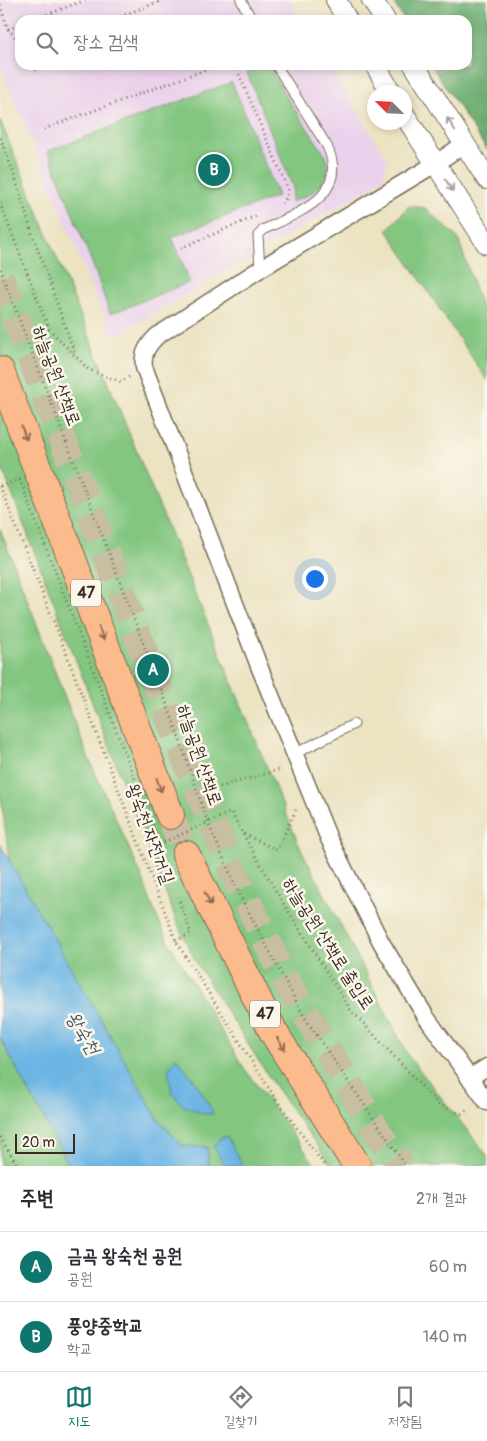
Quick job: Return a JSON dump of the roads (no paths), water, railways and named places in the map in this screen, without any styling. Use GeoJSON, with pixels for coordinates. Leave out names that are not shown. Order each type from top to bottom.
{"type":"FeatureCollection","features":[{"type":"Feature","properties":{"kind":"highway","name":"47"},"geometry":{"type":"LineString","coordinates":[[0,371],[170,815]]}},
{"type":"Feature","properties":{"kind":"highway","name":"47"},"geometry":{"type":"LineString","coordinates":[[186,855],[274,1032],[357,1166]]}},
{"type":"Feature","properties":{"kind":"street"},"geometry":{"type":"LineString","coordinates":[[336,0],[344,15]]}},
{"type":"Feature","properties":{"kind":"street"},"geometry":{"type":"LineString","coordinates":[[372,0],[382,15]]}},
{"type":"Feature","properties":{"kind":"street"},"geometry":{"type":"LineString","coordinates":[[377,70],[387,85]]}},
{"type":"Feature","properties":{"kind":"street"},"geometry":{"type":"LineString","coordinates":[[417,70],[487,179]]}},
{"type":"Feature","properties":{"kind":"street"},"geometry":{"type":"LineString","coordinates":[[412,127],[487,244]]}},
{"type":"Feature","properties":{"kind":"street"},"geometry":{"type":"LineString","coordinates":[[464,144],[435,164],[260,268],[158,336],[144,352],[143,360],[144,367],[329,840],[381,942],[426,1017],[486,1100]]}},
{"type":"Feature","properties":{"kind":"street"},"geometry":{"type":"LineString","coordinates":[[469,1078],[487,1067]]}},
{"type":"Feature","properties":{"kind":"lane"},"geometry":{"type":"LineString","coordinates":[[241,0],[249,15]]}},
{"type":"Feature","properties":{"kind":"lane"},"geometry":{"type":"LineString","coordinates":[[260,268],[258,236],[262,230],[304,210],[320,197],[331,182],[334,170],[333,159],[327,146],[279,70]]}},
{"type":"Feature","properties":{"kind":"lane"},"geometry":{"type":"LineString","coordinates":[[296,759],[354,724]]}},
{"type":"Feature","properties":{"kind":"water","name":"왕숙천"},"geometry":{"type":"Polygon","coordinates":[[[0,844],[158,1119],[182,1146],[207,1147],[209,1166],[70,1166],[0,1038],[0,844]]]}},
{"type":"Feature","properties":{"kind":"water"},"geometry":{"type":"Polygon","coordinates":[[[176,1057],[201,1091],[213,1114],[204,1114],[183,1106],[172,1092],[168,1071],[176,1057]]]}},
{"type":"Feature","properties":{"kind":"water"},"geometry":{"type":"Polygon","coordinates":[[[227,1137],[243,1166],[227,1166],[214,1147],[220,1138],[227,1137]]]}},
{"type":"Feature","properties":{"kind":"tunnel"},"geometry":{"type":"LineString","coordinates":[[0,277],[180,746],[235,876],[284,978],[382,1139],[402,1166]]}},
{"type":"Feature","properties":{"kind":"tunnel"},"geometry":{"type":"LineString","coordinates":[[170,815],[186,855]]}},
{"type":"Feature","properties":{"kind":"place","name":"풍양중학교"},"geometry":{"type":"Point","coordinates":[214,170]}},
{"type":"Feature","properties":{"kind":"place","name":"금곡 왕숙천 공원"},"geometry":{"type":"Point","coordinates":[153,670]}}]}
